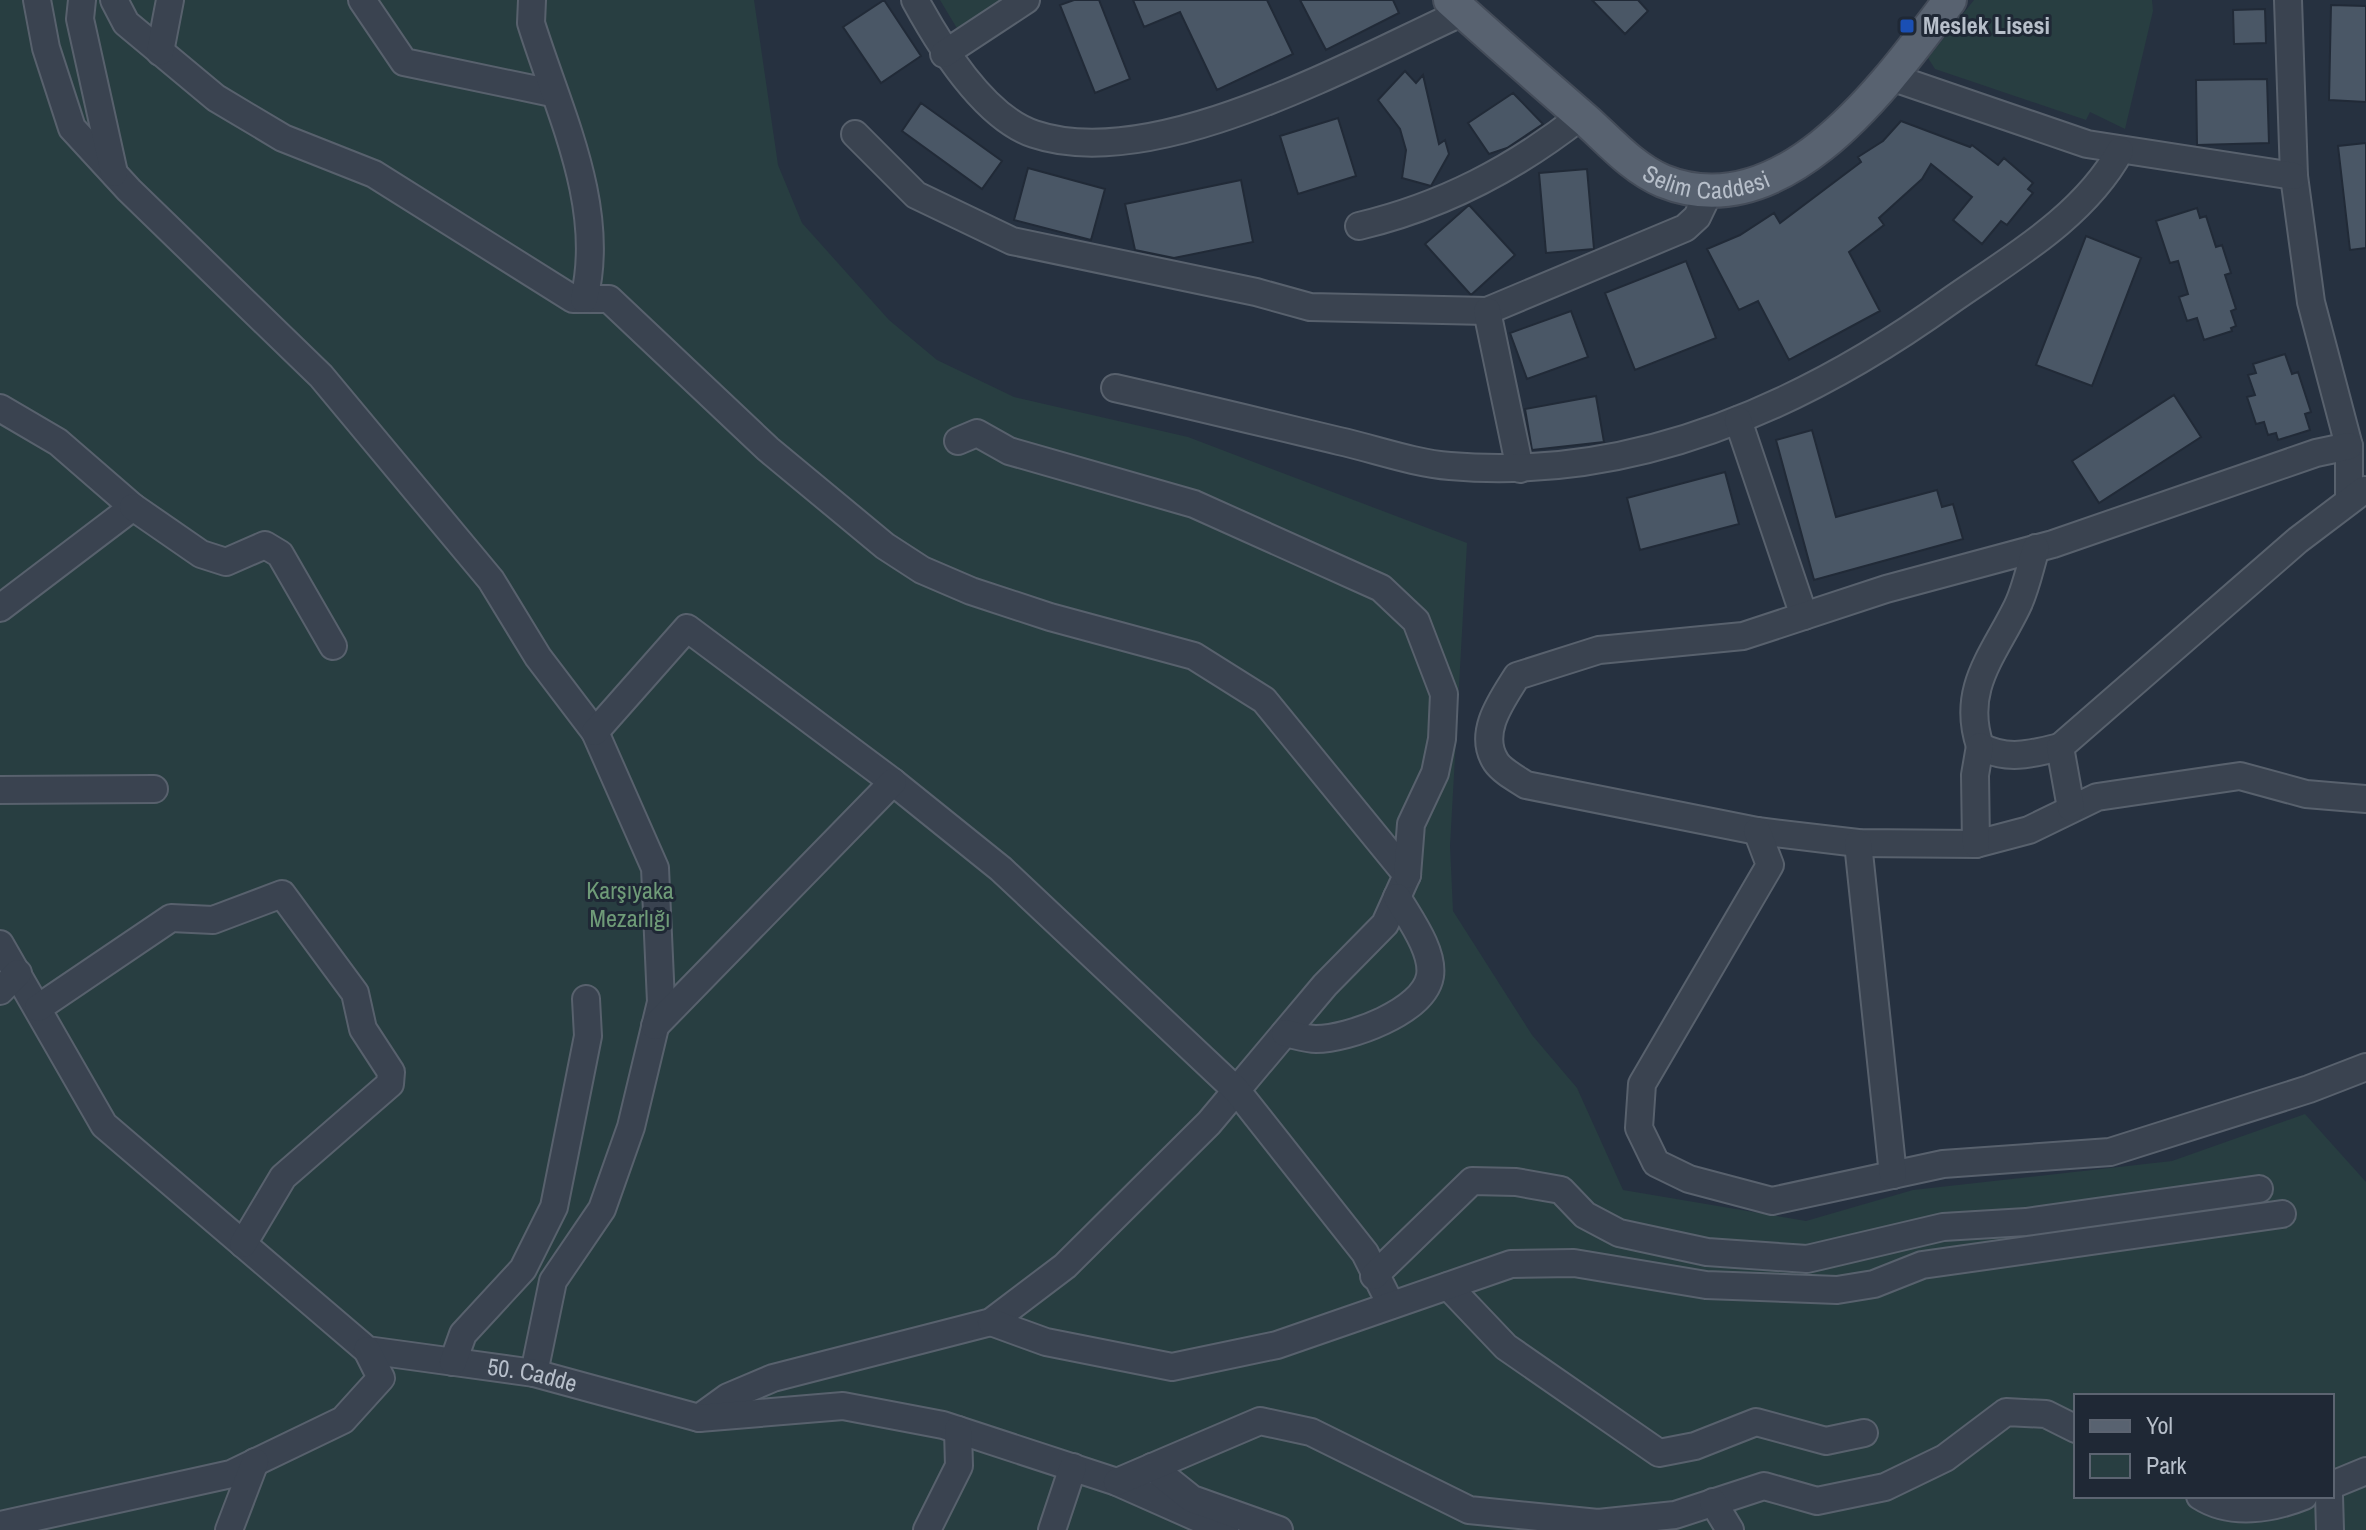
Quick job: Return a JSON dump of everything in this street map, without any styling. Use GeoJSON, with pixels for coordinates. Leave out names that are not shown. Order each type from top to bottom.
{"type":"FeatureCollection","features":[{"type":"Feature","properties":{"kind":"main road","name":"Selim Caddesi"},"geometry":{"type":"LineString","coordinates":[[1456,6],[1644,171],[1685,189],[1709,192],[1735,191],[1764,183],[1795,165],[1891,77],[1950,0]]}},
{"type":"Feature","properties":{"kind":"street"},"geometry":{"type":"LineString","coordinates":[[37,0],[46,48],[72,128],[114,174],[321,376],[491,580],[538,657],[595,732],[655,868],[661,1002],[631,1127],[602,1209],[553,1281],[534,1373]]}},
{"type":"Feature","properties":{"kind":"street"},"geometry":{"type":"LineString","coordinates":[[82,0],[80,19],[114,174]]}},
{"type":"Feature","properties":{"kind":"street"},"geometry":{"type":"LineString","coordinates":[[114,0],[126,23],[216,98],[283,138],[374,174],[573,299],[609,299],[768,449],[885,546],[922,570],[971,591],[1050,617],[1194,656],[1264,700],[1402,886],[1430,959],[1430,978],[1413,1002],[1390,1019],[1351,1033],[1316,1039],[1285,1033]]}},
{"type":"Feature","properties":{"kind":"street"},"geometry":{"type":"LineString","coordinates":[[160,52],[170,0]]}},
{"type":"Feature","properties":{"kind":"street"},"geometry":{"type":"LineString","coordinates":[[532,0],[531,23],[583,183],[591,251],[584,299]]}},
{"type":"Feature","properties":{"kind":"street"},"geometry":{"type":"LineString","coordinates":[[915,0],[944,54],[1002,115],[1033,134],[1111,145],[1240,114],[1456,6]]}},
{"type":"Feature","properties":{"kind":"street"},"geometry":{"type":"LineString","coordinates":[[944,54],[1026,0]]}},
{"type":"Feature","properties":{"kind":"street"},"geometry":{"type":"LineString","coordinates":[[1980,746],[2007,756],[2060,747],[2357,494],[2349,446],[2311,302],[2294,176],[2288,0]]}},
{"type":"Feature","properties":{"kind":"street"},"geometry":{"type":"LineString","coordinates":[[371,7],[404,62],[552,93]]}},
{"type":"Feature","properties":{"kind":"street"},"geometry":{"type":"LineString","coordinates":[[1891,77],[2050,133],[2120,151],[2294,176]]}},
{"type":"Feature","properties":{"kind":"street"},"geometry":{"type":"LineString","coordinates":[[1359,226],[1462,192],[1529,155],[1581,116]]}},
{"type":"Feature","properties":{"kind":"street"},"geometry":{"type":"LineString","coordinates":[[855,134],[916,195],[1012,241],[1245,290],[1310,307],[1487,311],[1685,228],[1697,217],[1709,192]]}},
{"type":"Feature","properties":{"kind":"street"},"geometry":{"type":"LineString","coordinates":[[1115,388],[1447,466],[1520,469],[1649,451],[1738,420],[1808,390],[1891,343],[2058,222],[2107,174],[2120,151]]}},
{"type":"Feature","properties":{"kind":"street"},"geometry":{"type":"LineString","coordinates":[[1487,311],[1520,469]]}},
{"type":"Feature","properties":{"kind":"street"},"geometry":{"type":"LineString","coordinates":[[0,408],[58,442],[133,507],[201,554],[226,562],[265,545],[280,554],[333,646]]}},
{"type":"Feature","properties":{"kind":"street"},"geometry":{"type":"LineString","coordinates":[[1738,420],[1804,616]]}},
{"type":"Feature","properties":{"kind":"street"},"geometry":{"type":"LineString","coordinates":[[699,1418],[728,1397],[773,1378],[991,1322],[1065,1266],[1237,1091],[1325,985],[1385,924],[1402,886],[1411,824],[1435,773],[1442,739],[1444,694],[1416,621],[1381,588],[1194,504],[1009,451],[977,433],[958,441]]}},
{"type":"Feature","properties":{"kind":"street"},"geometry":{"type":"LineString","coordinates":[[2349,446],[2316,453],[2036,548],[1743,636],[1599,650],[1517,676],[1498,706],[1488,735],[1496,762],[1526,785],[1757,831],[1858,843],[1976,844],[2029,830],[2097,797],[2240,776],[2363,805]]}},
{"type":"Feature","properties":{"kind":"street"},"geometry":{"type":"LineString","coordinates":[[0,608],[133,507]]}},
{"type":"Feature","properties":{"kind":"street"},"geometry":{"type":"LineString","coordinates":[[1976,844],[1975,775],[1980,746],[1972,724],[1973,693],[2019,604],[2036,548]]}},
{"type":"Feature","properties":{"kind":"street"},"geometry":{"type":"LineString","coordinates":[[595,732],[687,628],[893,782],[1001,869],[1237,1091],[1365,1253],[1391,1305]]}},
{"type":"Feature","properties":{"kind":"street"},"geometry":{"type":"LineString","coordinates":[[2060,747],[2071,808]]}},
{"type":"Feature","properties":{"kind":"street"},"geometry":{"type":"LineString","coordinates":[[655,1026],[893,782]]}},
{"type":"Feature","properties":{"kind":"street"},"geometry":{"type":"LineString","coordinates":[[0,790],[154,789]]}},
{"type":"Feature","properties":{"kind":"street"},"geometry":{"type":"LineString","coordinates":[[1757,831],[1770,865],[1642,1084],[1639,1128],[1656,1163],[1689,1179],[1772,1201],[1943,1164],[2110,1152],[2309,1089],[2366,1067]]}},
{"type":"Feature","properties":{"kind":"street"},"geometry":{"type":"LineString","coordinates":[[1858,843],[1893,1175]]}},
{"type":"Feature","properties":{"kind":"street"},"geometry":{"type":"LineString","coordinates":[[38,1008],[171,918],[213,920],[282,894],[355,993],[363,1029],[391,1072],[390,1084],[283,1177],[243,1244]]}},
{"type":"Feature","properties":{"kind":"street"},"geometry":{"type":"LineString","coordinates":[[0,944],[9,982],[38,1008],[104,1125],[367,1350],[381,1378],[343,1420],[231,1474],[0,1525]]}},
{"type":"Feature","properties":{"kind":"street"},"geometry":{"type":"LineString","coordinates":[[453,1362],[463,1334],[523,1269],[554,1207],[588,1036],[586,999]]}},
{"type":"Feature","properties":{"kind":"street"},"geometry":{"type":"LineString","coordinates":[[1374,1276],[1472,1181],[1516,1182],[1561,1190],[1585,1215],[1619,1233],[1707,1252],[1807,1259],[1943,1227],[2026,1222],[2259,1189]]}},
{"type":"Feature","properties":{"kind":"street"},"geometry":{"type":"LineString","coordinates":[[991,1322],[1046,1342],[1172,1367],[1277,1345],[1511,1264],[1574,1263],[1706,1285],[1837,1290],[1874,1284],[1922,1265],[2282,1214]]}},
{"type":"Feature","properties":{"kind":"street"},"geometry":{"type":"LineString","coordinates":[[1448,1286],[1506,1347],[1659,1453],[1695,1446],[1756,1422],[1826,1441],[1864,1433]]}},
{"type":"Feature","properties":{"kind":"street","name":"50. Cadde"},"geometry":{"type":"LineString","coordinates":[[367,1350],[534,1373],[699,1418],[843,1406],[958,1430],[1117,1482],[1225,1530]]}},
{"type":"Feature","properties":{"kind":"street"},"geometry":{"type":"LineString","coordinates":[[1117,1482],[1260,1421],[1311,1432],[1469,1510],[1598,1523],[1675,1515],[1764,1486],[1817,1501],[1885,1487],[1945,1458],[2006,1412],[2046,1414],[2074,1428]]}},
{"type":"Feature","properties":{"kind":"street"},"geometry":{"type":"LineString","coordinates":[[927,1530],[959,1466],[958,1430]]}},
{"type":"Feature","properties":{"kind":"street"},"geometry":{"type":"LineString","coordinates":[[229,1530],[255,1462]]}},
{"type":"Feature","properties":{"kind":"street"},"geometry":{"type":"LineString","coordinates":[[1052,1530],[1073,1467]]}},
{"type":"Feature","properties":{"kind":"street"},"geometry":{"type":"LineString","coordinates":[[1152,1467],[1192,1499],[1279,1530]]}},
{"type":"Feature","properties":{"kind":"street"},"geometry":{"type":"LineString","coordinates":[[2334,1484],[2366,1471]]}},
{"type":"Feature","properties":{"kind":"street"},"geometry":{"type":"LineString","coordinates":[[2207,1498],[2247,1509],[2282,1505],[2299,1498]]}},
{"type":"Feature","properties":{"kind":"street"},"geometry":{"type":"LineString","coordinates":[[2329,1498],[2330,1530]]}},
{"type":"Feature","properties":{"kind":"street"},"geometry":{"type":"LineString","coordinates":[[1713,1502],[1730,1530]]}},
{"type":"Feature","properties":{"kind":"green space","name":"Karşıyaka Mezarlığı"},"geometry":{"type":"Polygon","coordinates":[[[0,0],[754,0],[778,165],[802,223],[889,320],[937,360],[1014,397],[1188,437],[1467,543],[1450,846],[1453,911],[1532,1035],[1577,1088],[1623,1190],[1806,1221],[1913,1190],[2172,1161],[2305,1114],[2366,1182],[2366,1530],[0,1530],[0,0]]]}},
{"type":"Feature","properties":{"kind":"green space"},"geometry":{"type":"Polygon","coordinates":[[[940,0],[1005,0],[958,30],[940,0]]]}},
{"type":"Feature","properties":{"kind":"green space"},"geometry":{"type":"Polygon","coordinates":[[[1974,0],[2152,0],[2153,11],[2125,129],[2090,112],[2086,120],[1935,69],[1928,58],[1974,0]]]}},
{"type":"Feature","properties":{"kind":"building"},"geometry":{"type":"Polygon","coordinates":[[[884,0],[921,56],[881,83],[843,27],[884,0]]]}},
{"type":"Feature","properties":{"kind":"building"},"geometry":{"type":"Polygon","coordinates":[[[1074,0],[1099,0],[1130,79],[1095,93],[1060,5],[1074,0]]]}},
{"type":"Feature","properties":{"kind":"building"},"geometry":{"type":"Polygon","coordinates":[[[1133,0],[1267,0],[1293,54],[1217,90],[1180,12],[1144,27],[1133,0]]]}},
{"type":"Feature","properties":{"kind":"building"},"geometry":{"type":"Polygon","coordinates":[[[1300,0],[1393,0],[1399,13],[1326,50],[1300,0]]]}},
{"type":"Feature","properties":{"kind":"building"},"geometry":{"type":"Polygon","coordinates":[[[1592,0],[1638,0],[1648,11],[1625,34],[1592,0]]]}},
{"type":"Feature","properties":{"kind":"building"},"geometry":{"type":"Polygon","coordinates":[[[2331,5],[2366,6],[2366,102],[2329,100],[2331,5]]]}},
{"type":"Feature","properties":{"kind":"building"},"geometry":{"type":"Polygon","coordinates":[[[2265,9],[2266,43],[2234,44],[2233,10],[2265,9]]]}},
{"type":"Feature","properties":{"kind":"building"},"geometry":{"type":"Polygon","coordinates":[[[1405,71],[1416,83],[1423,75],[1439,144],[1445,140],[1449,154],[1431,186],[1402,178],[1406,150],[1400,129],[1378,100],[1405,71]]]}},
{"type":"Feature","properties":{"kind":"building"},"geometry":{"type":"Polygon","coordinates":[[[2267,79],[2269,143],[2197,145],[2196,80],[2267,79]]]}},
{"type":"Feature","properties":{"kind":"building"},"geometry":{"type":"Polygon","coordinates":[[[1513,93],[1543,124],[1507,148],[1489,154],[1468,123],[1513,93]]]}},
{"type":"Feature","properties":{"kind":"building"},"geometry":{"type":"Polygon","coordinates":[[[921,103],[1002,161],[982,189],[902,131],[921,103]]]}},
{"type":"Feature","properties":{"kind":"building"},"geometry":{"type":"Polygon","coordinates":[[[1338,118],[1356,176],[1298,194],[1280,136],[1338,118]]]}},
{"type":"Feature","properties":{"kind":"building"},"geometry":{"type":"Polygon","coordinates":[[[1901,121],[1970,147],[1972,145],[1998,165],[2004,158],[2033,183],[2028,189],[2033,193],[2007,225],[2001,221],[1982,244],[1953,220],[1972,197],[1931,164],[1922,179],[1879,218],[1884,225],[1849,252],[1880,311],[1789,360],[1758,301],[1739,310],[1707,249],[1740,235],[1774,213],[1780,223],[1861,162],[1858,157],[1883,141],[1901,121]]]}},
{"type":"Feature","properties":{"kind":"building"},"geometry":{"type":"Polygon","coordinates":[[[2366,143],[2366,248],[2350,250],[2338,146],[2366,143]]]}},
{"type":"Feature","properties":{"kind":"building"},"geometry":{"type":"Polygon","coordinates":[[[1028,168],[1105,189],[1091,240],[1014,220],[1028,168]]]}},
{"type":"Feature","properties":{"kind":"building"},"geometry":{"type":"Polygon","coordinates":[[[1587,169],[1594,249],[1546,253],[1539,173],[1587,169]]]}},
{"type":"Feature","properties":{"kind":"building"},"geometry":{"type":"Polygon","coordinates":[[[1241,180],[1253,242],[1174,258],[1135,250],[1125,204],[1241,180]]]}},
{"type":"Feature","properties":{"kind":"building"},"geometry":{"type":"Polygon","coordinates":[[[1469,205],[1515,255],[1471,295],[1425,244],[1469,205]]]}},
{"type":"Feature","properties":{"kind":"building"},"geometry":{"type":"Polygon","coordinates":[[[2197,208],[2200,218],[2206,216],[2216,247],[2222,245],[2231,273],[2225,275],[2236,309],[2231,311],[2236,326],[2231,328],[2232,331],[2204,340],[2197,318],[2187,321],[2179,297],[2188,294],[2178,261],[2170,263],[2156,221],[2197,208]]]}},
{"type":"Feature","properties":{"kind":"building"},"geometry":{"type":"Polygon","coordinates":[[[2086,236],[2141,258],[2092,386],[2036,365],[2086,236]]]}},
{"type":"Feature","properties":{"kind":"building"},"geometry":{"type":"Polygon","coordinates":[[[1686,261],[1716,338],[1635,370],[1605,293],[1686,261]]]}},
{"type":"Feature","properties":{"kind":"building"},"geometry":{"type":"Polygon","coordinates":[[[1571,311],[1588,357],[1527,379],[1510,333],[1571,311]]]}},
{"type":"Feature","properties":{"kind":"building"},"geometry":{"type":"Polygon","coordinates":[[[2285,354],[2292,374],[2298,372],[2311,412],[2305,414],[2310,430],[2278,440],[2276,433],[2268,435],[2264,422],[2256,424],[2247,397],[2255,395],[2248,375],[2256,373],[2253,364],[2285,354]]]}},
{"type":"Feature","properties":{"kind":"building"},"geometry":{"type":"Polygon","coordinates":[[[2174,395],[2201,437],[2099,503],[2072,461],[2174,395]]]}},
{"type":"Feature","properties":{"kind":"building"},"geometry":{"type":"Polygon","coordinates":[[[1596,396],[1604,442],[1532,450],[1525,409],[1596,396]]]}},
{"type":"Feature","properties":{"kind":"building"},"geometry":{"type":"Polygon","coordinates":[[[1812,430],[1836,517],[1937,490],[1942,507],[1953,504],[1963,539],[1814,580],[1776,440],[1812,430]]]}},
{"type":"Feature","properties":{"kind":"building"},"geometry":{"type":"Polygon","coordinates":[[[1725,472],[1739,524],[1640,550],[1627,498],[1725,472]]]}},
{"type":"Feature","properties":{"kind":"place","name":"Meslek Lisesi"},"geometry":{"type":"Point","coordinates":[1907,26]}}]}
